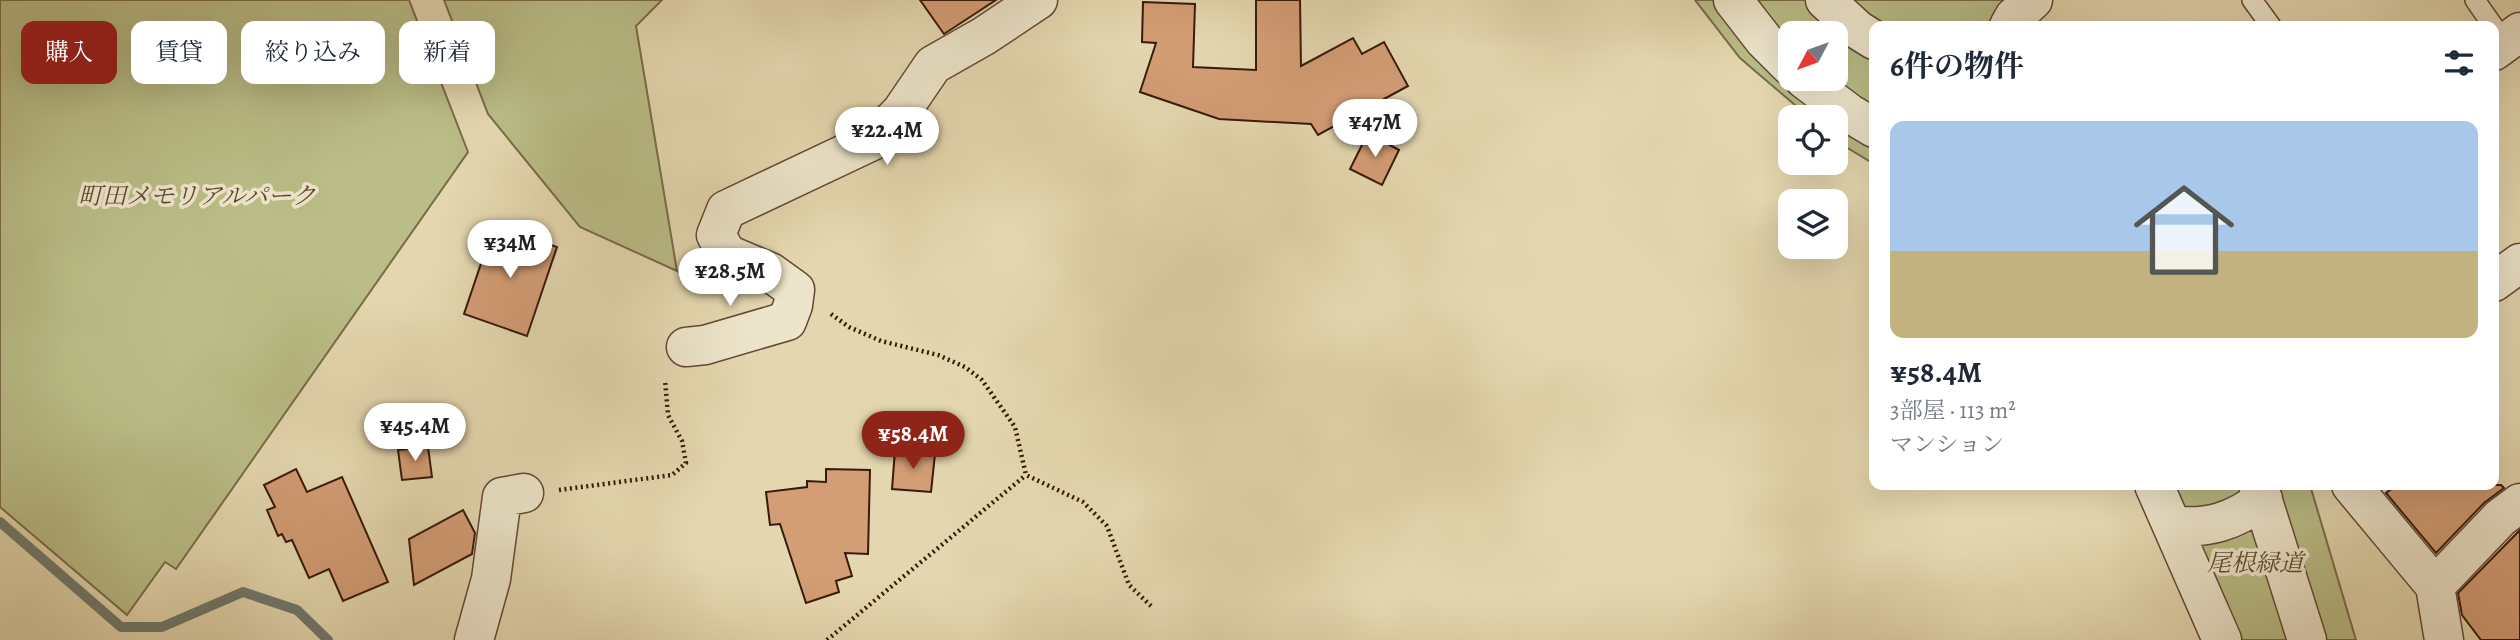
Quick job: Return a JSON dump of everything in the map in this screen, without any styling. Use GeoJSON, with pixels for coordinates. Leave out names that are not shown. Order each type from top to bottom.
{"type":"FeatureCollection","features":[{"type":"Feature","properties":{"kind":"street"},"geometry":{"type":"LineString","coordinates":[[686,346],[705,345],[787,321],[793,306],[795,289],[770,272],[727,254],[716,235],[726,210],[872,141],[901,112],[933,65],[984,36],[1038,0]]}},
{"type":"Feature","properties":{"kind":"street"},"geometry":{"type":"LineString","coordinates":[[1733,0],[1778,54]]}},
{"type":"Feature","properties":{"kind":"street"},"geometry":{"type":"LineString","coordinates":[[1825,0],[1869,37]]}},
{"type":"Feature","properties":{"kind":"street"},"geometry":{"type":"LineString","coordinates":[[1820,91],[1869,125]]}},
{"type":"Feature","properties":{"kind":"street"},"geometry":{"type":"LineString","coordinates":[[2499,278],[2520,263]]}},
{"type":"Feature","properties":{"kind":"street"},"geometry":{"type":"LineString","coordinates":[[2156,490],[2222,640]]}},
{"type":"Feature","properties":{"kind":"street"},"geometry":{"type":"LineString","coordinates":[[2355,490],[2435,586],[2444,640]]}},
{"type":"Feature","properties":{"kind":"street"},"geometry":{"type":"LineString","coordinates":[[2172,525],[2190,528],[2210,526],[2246,512],[2260,492]]}},
{"type":"Feature","properties":{"kind":"street"},"geometry":{"type":"LineString","coordinates":[[2260,492],[2306,640]]}},
{"type":"Feature","properties":{"kind":"street"},"geometry":{"type":"LineString","coordinates":[[474,640],[491,579],[502,497],[524,493]]}},
{"type":"Feature","properties":{"kind":"street"},"geometry":{"type":"LineString","coordinates":[[2435,586],[2500,518],[2520,502]]}},
{"type":"Feature","properties":{"kind":"lane"},"geometry":{"type":"LineString","coordinates":[[2252,0],[2267,21]]}},
{"type":"Feature","properties":{"kind":"lane"},"geometry":{"type":"LineString","coordinates":[[2475,0],[2490,21]]}},
{"type":"Feature","properties":{"kind":"path"},"geometry":{"type":"LineString","coordinates":[[795,289],[849,327],[881,341],[938,355],[965,367],[982,380],[1015,427],[1026,475]]}},
{"type":"Feature","properties":{"kind":"path"},"geometry":{"type":"LineString","coordinates":[[524,493],[672,475],[686,463],[682,441],[668,415],[665,377],[686,346]]}},
{"type":"Feature","properties":{"kind":"path"},"geometry":{"type":"LineString","coordinates":[[1026,475],[1083,502],[1107,526],[1129,585],[1151,607]]}},
{"type":"Feature","properties":{"kind":"path"},"geometry":{"type":"LineString","coordinates":[[827,640],[1026,475]]}},
{"type":"Feature","properties":{"kind":"green space","name":"町田メモリアルパーク"},"geometry":{"type":"Polygon","coordinates":[[[0,0],[409,0],[417,21],[399,21],[399,84],[442,84],[468,152],[176,569],[165,562],[127,615],[0,507],[0,0]]]}},
{"type":"Feature","properties":{"kind":"green space"},"geometry":{"type":"Polygon","coordinates":[[[444,0],[662,0],[636,26],[677,271],[580,227],[488,114],[476,84],[495,84],[495,21],[452,21],[444,0]]]}},
{"type":"Feature","properties":{"kind":"green space"},"geometry":{"type":"Polygon","coordinates":[[[1695,0],[2013,0],[2034,21],[1869,21],[1869,161],[1848,148],[1848,105],[1795,105],[1779,91],[1848,91],[1848,21],[1778,21],[1778,90],[1740,58],[1695,0]]]}},
{"type":"Feature","properties":{"kind":"green space","name":"尾根緑道"},"geometry":{"type":"Polygon","coordinates":[[[2140,490],[2311,490],[2356,640],[2205,640],[2140,490]]]}},
{"type":"Feature","properties":{"kind":"building"},"geometry":{"type":"Polygon","coordinates":[[[920,0],[996,0],[944,34],[920,0]]]}},
{"type":"Feature","properties":{"kind":"building"},"geometry":{"type":"Polygon","coordinates":[[[1256,0],[1300,0],[1301,66],[1353,38],[1362,54],[1384,42],[1408,86],[1318,135],[1311,124],[1219,119],[1140,92],[1156,43],[1142,42],[1143,2],[1195,4],[1193,67],[1256,70],[1256,0]]]}},
{"type":"Feature","properties":{"kind":"building"},"geometry":{"type":"Polygon","coordinates":[[[1368,133],[1399,150],[1382,185],[1350,169],[1368,133]]]}},
{"type":"Feature","properties":{"kind":"building"},"geometry":{"type":"Polygon","coordinates":[[[494,225],[557,247],[527,336],[464,314],[494,225]]]}},
{"type":"Feature","properties":{"kind":"building"},"geometry":{"type":"Polygon","coordinates":[[[428,447],[432,477],[402,480],[398,450],[428,447]]]}},
{"type":"Feature","properties":{"kind":"building"},"geometry":{"type":"Polygon","coordinates":[[[895,450],[935,454],[931,492],[892,489],[895,450]]]}},
{"type":"Feature","properties":{"kind":"building"},"geometry":{"type":"Polygon","coordinates":[[[296,469],[307,492],[342,477],[388,582],[343,601],[329,569],[309,578],[292,540],[286,542],[282,534],[278,536],[267,510],[275,507],[264,485],[296,469]]]}},
{"type":"Feature","properties":{"kind":"building"},"geometry":{"type":"Polygon","coordinates":[[[826,469],[870,470],[868,554],[845,553],[852,576],[836,581],[839,592],[806,603],[780,524],[770,525],[766,492],[807,487],[807,481],[826,482],[826,469]]]}},
{"type":"Feature","properties":{"kind":"building"},"geometry":{"type":"Polygon","coordinates":[[[2499,485],[2504,488],[2484,503],[2436,553],[2386,493],[2390,490],[2499,490],[2499,485]]]}},
{"type":"Feature","properties":{"kind":"building"},"geometry":{"type":"Polygon","coordinates":[[[463,510],[475,533],[472,554],[414,585],[409,539],[463,510]]]}},
{"type":"Feature","properties":{"kind":"building"},"geometry":{"type":"Polygon","coordinates":[[[2520,530],[2520,640],[2481,640],[2462,615],[2458,593],[2520,530]]]}},
{"type":"Feature","properties":{"kind":"waterway"},"geometry":{"type":"LineString","coordinates":[[0,522],[121,627],[162,627],[243,592],[297,610],[328,640]]}}]}
